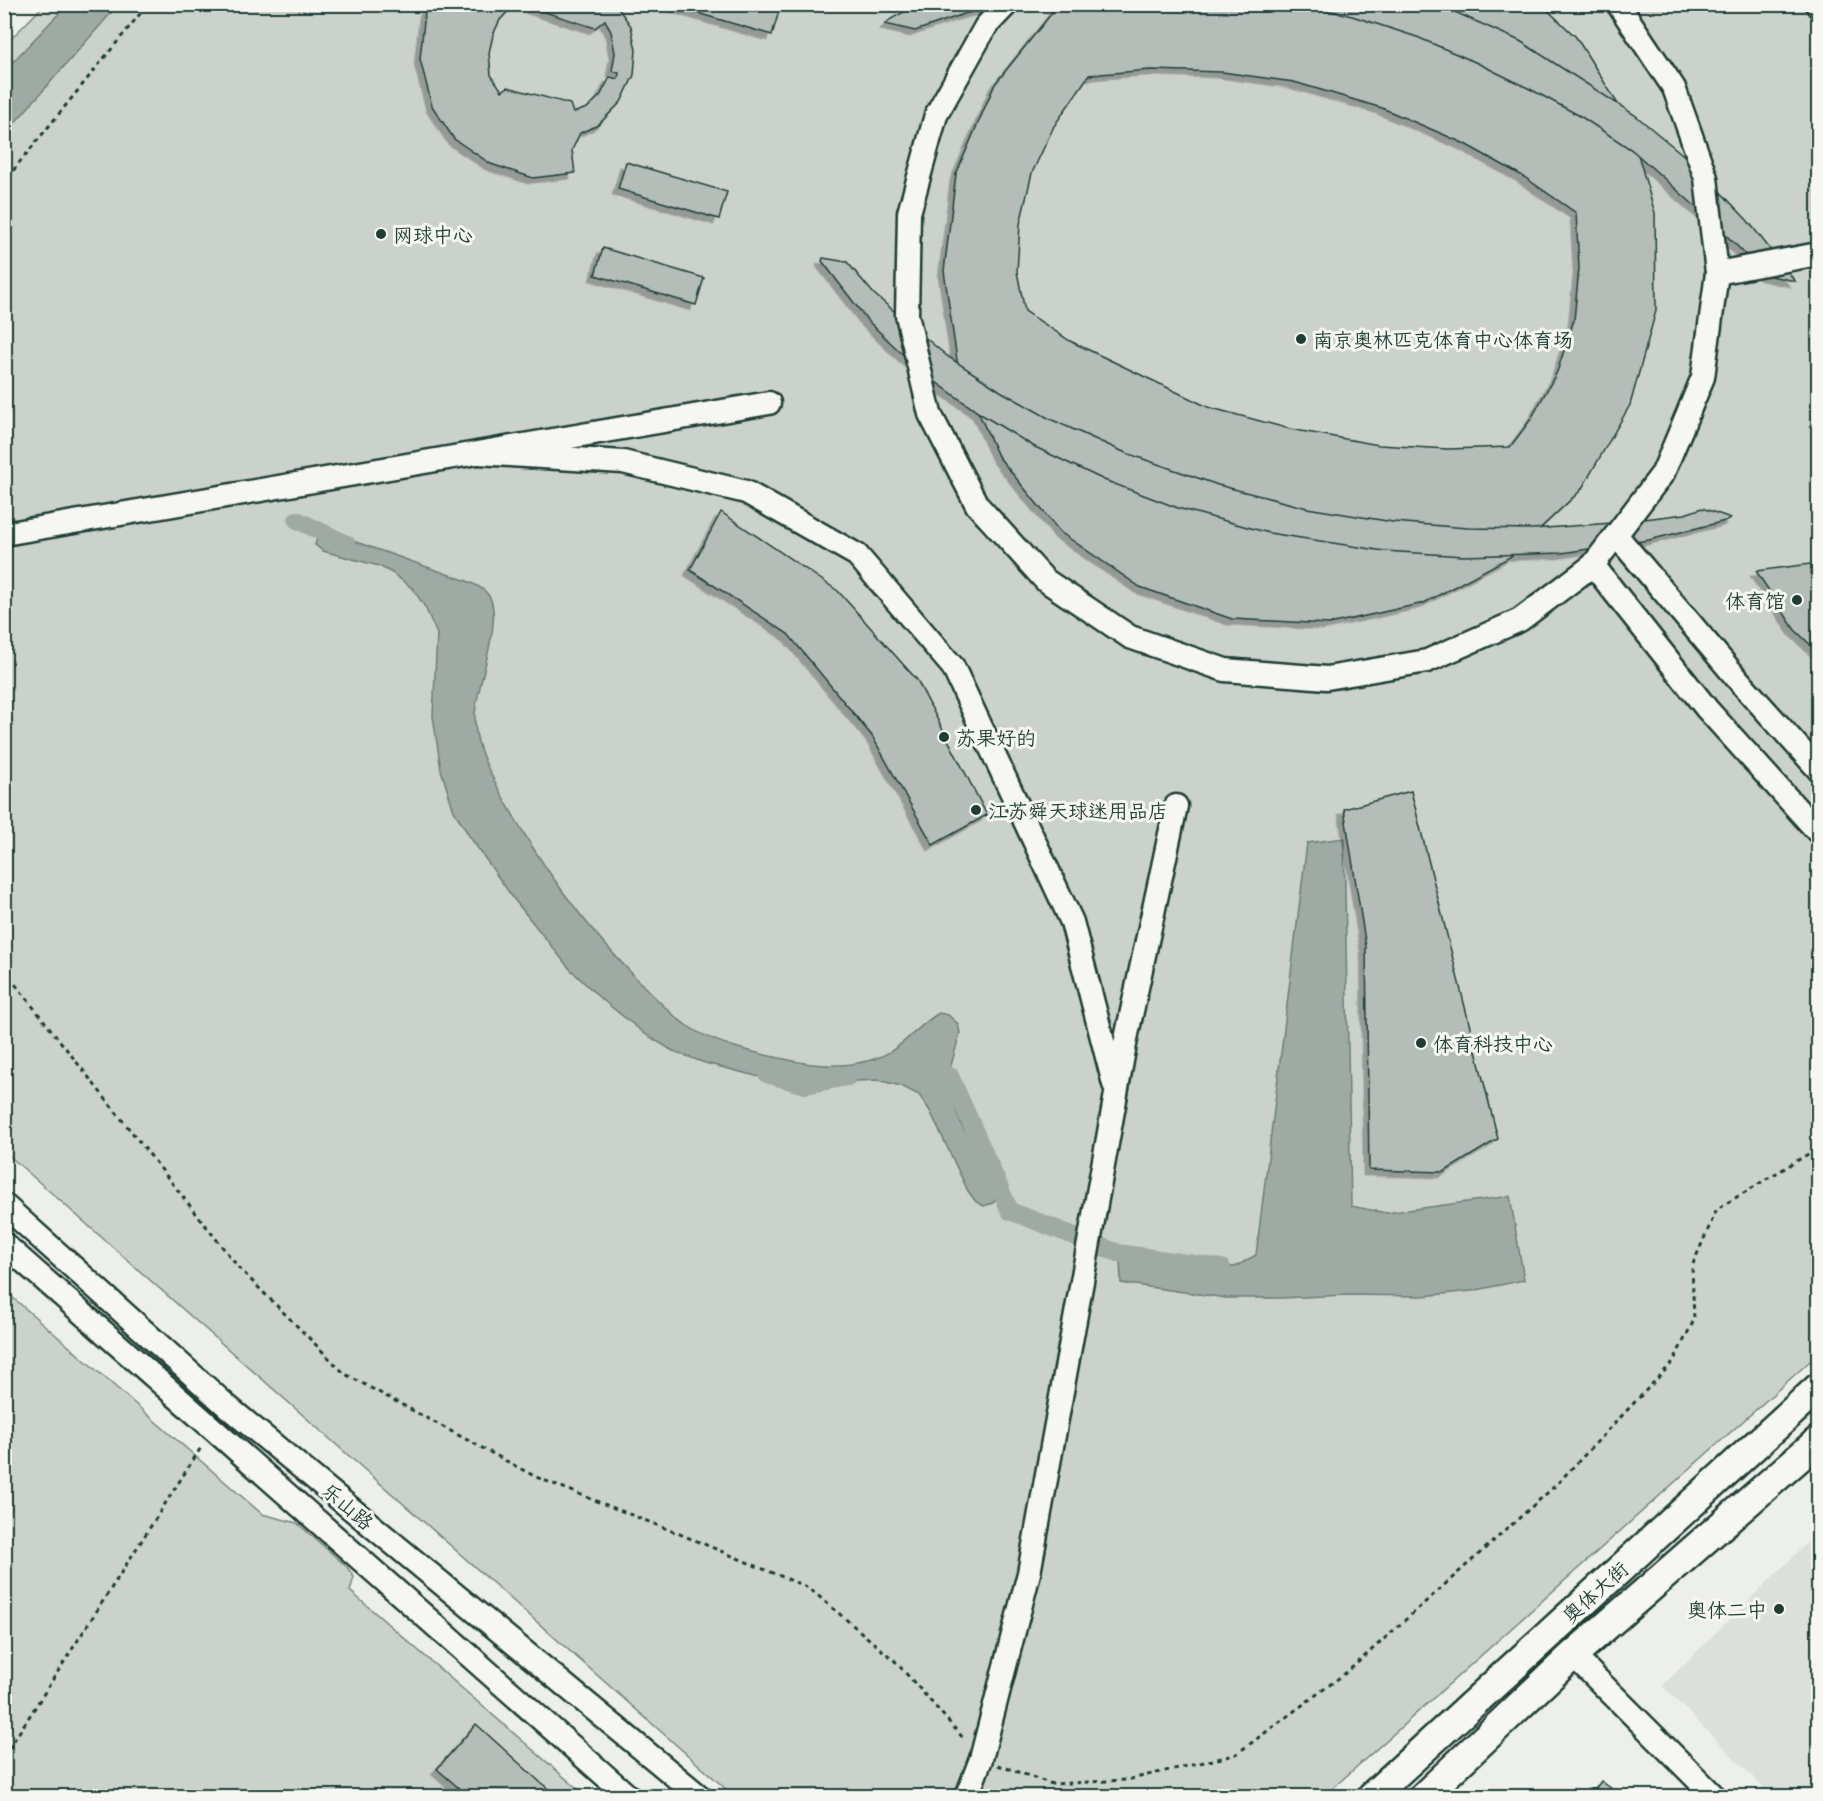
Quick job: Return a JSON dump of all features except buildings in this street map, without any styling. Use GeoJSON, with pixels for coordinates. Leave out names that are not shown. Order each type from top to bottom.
{"type":"FeatureCollection","features":[{"type":"Feature","properties":{"kind":"main road","name":"奥体大街"},"geometry":{"type":"LineString","coordinates":[[1372,1797],[1818,1388]]}},
{"type":"Feature","properties":{"kind":"main road","name":"奥体大街"},"geometry":{"type":"LineString","coordinates":[[1424,1797],[1573,1655],[1818,1441]]}},
{"type":"Feature","properties":{"kind":"street"},"geometry":{"type":"LineString","coordinates":[[1007,4],[986,26],[936,115],[909,213],[907,315],[930,414],[977,505],[1045,580],[1130,637],[1225,670],[1327,678],[1427,661],[1520,620],[1593,565],[1663,473],[1703,377],[1717,273],[1706,178],[1674,88],[1618,4]]}},
{"type":"Feature","properties":{"kind":"street"},"geometry":{"type":"LineString","coordinates":[[1717,273],[1818,254]]}},
{"type":"Feature","properties":{"kind":"street"},"geometry":{"type":"LineString","coordinates":[[4,534],[769,403]]}},
{"type":"Feature","properties":{"kind":"street"},"geometry":{"type":"LineString","coordinates":[[479,453],[623,462],[746,492],[857,555],[953,667],[1072,922],[1116,1092]]}},
{"type":"Feature","properties":{"kind":"street"},"geometry":{"type":"LineString","coordinates":[[1616,536],[1741,683],[1818,769]]}},
{"type":"Feature","properties":{"kind":"street"},"geometry":{"type":"LineString","coordinates":[[1593,565],[1707,709],[1818,832]]}},
{"type":"Feature","properties":{"kind":"street"},"geometry":{"type":"LineString","coordinates":[[967,1797],[981,1759],[1029,1573],[1126,1039],[1176,806]]}},
{"type":"Feature","properties":{"kind":"street","name":"乐山路"},"geometry":{"type":"LineString","coordinates":[[4,1205],[228,1407],[699,1797]]}},
{"type":"Feature","properties":{"kind":"street","name":"乐山路"},"geometry":{"type":"LineString","coordinates":[[4,1244],[628,1797]]}},
{"type":"Feature","properties":{"kind":"street"},"geometry":{"type":"LineString","coordinates":[[1573,1655],[1714,1797]]}},
{"type":"Feature","properties":{"kind":"path"},"geometry":{"type":"LineString","coordinates":[[4,186],[15,168],[147,4]]}},
{"type":"Feature","properties":{"kind":"path"},"geometry":{"type":"LineString","coordinates":[[4,970],[239,1268],[345,1374],[537,1477],[809,1588],[895,1661],[981,1759],[1052,1784],[1126,1780],[1236,1755],[1347,1672],[1556,1485],[1673,1362],[1694,1320],[1692,1266],[1717,1209],[1818,1148]]}},
{"type":"Feature","properties":{"kind":"path"},"geometry":{"type":"LineString","coordinates":[[4,1756],[214,1429]]}},
{"type":"Feature","properties":{"kind":"shaded area"},"geometry":{"type":"Polygon","coordinates":[[[44,5],[1818,5],[1818,1354],[1324,1796],[734,1796],[5,1152],[4,46],[44,5]]]}},
{"type":"Feature","properties":{"kind":"shaded area"},"geometry":{"type":"Polygon","coordinates":[[[67,5],[118,5],[5,134],[5,70],[67,5]]]}},
{"type":"Feature","properties":{"kind":"shaded area"},"geometry":{"type":"Polygon","coordinates":[[[327,534],[342,537],[467,581],[487,593],[493,607],[493,621],[475,724],[480,749],[487,765],[541,861],[578,911],[618,958],[662,1004],[686,1025],[708,1037],[759,1053],[819,1065],[842,1065],[866,1061],[886,1054],[939,1013],[948,1015],[958,1024],[960,1033],[950,1069],[955,1108],[962,1126],[996,1183],[997,1197],[993,1203],[984,1206],[976,1202],[968,1191],[930,1111],[919,1095],[901,1086],[878,1080],[839,1082],[764,1078],[705,1063],[673,1051],[645,1034],[599,997],[569,968],[513,898],[454,811],[441,770],[433,716],[437,634],[425,607],[413,589],[392,573],[379,566],[323,551],[315,545],[317,538],[327,534]]]}},
{"type":"Feature","properties":{"kind":"shaded area"},"geometry":{"type":"Polygon","coordinates":[[[1344,838],[1351,1206],[1386,1213],[1510,1196],[1524,1280],[1472,1291],[1423,1296],[1347,1295],[1280,1298],[1226,1298],[1121,1283],[1120,1258],[1235,1267],[1256,1255],[1307,843],[1344,838]]]}},
{"type":"Feature","properties":{"kind":"shaded area"},"geometry":{"type":"Polygon","coordinates":[[[4,1290],[262,1514],[297,1523],[347,1567],[354,1577],[350,1591],[586,1796],[5,1796],[4,1290]]]}},
{"type":"Feature","properties":{"kind":"shaded area","name":"奥体二中"},"geometry":{"type":"Polygon","coordinates":[[[1818,1532],[1818,1796],[1772,1796],[1662,1686],[1818,1532]]]}},
{"type":"Feature","properties":{"kind":"waterway"},"geometry":{"type":"LineString","coordinates":[[297,520],[347,544]]}},
{"type":"Feature","properties":{"kind":"waterway"},"geometry":{"type":"LineString","coordinates":[[767,1074],[805,1085],[848,1077]]}},
{"type":"Feature","properties":{"kind":"waterway"},"geometry":{"type":"LineString","coordinates":[[926,1075],[950,1076],[1010,1211],[1118,1253],[1222,1268]]}},
{"type":"Feature","properties":{"kind":"place","name":"网球中心"},"geometry":{"type":"Point","coordinates":[381,234]}},
{"type":"Feature","properties":{"kind":"place","name":"南京奥林匹克体育中心体育场"},"geometry":{"type":"Point","coordinates":[1301,339]}},
{"type":"Feature","properties":{"kind":"place","name":"体育馆"},"geometry":{"type":"Point","coordinates":[1797,600]}},
{"type":"Feature","properties":{"kind":"place","name":"苏果好的"},"geometry":{"type":"Point","coordinates":[944,737]}},
{"type":"Feature","properties":{"kind":"place","name":"江苏舜天球迷用品店"},"geometry":{"type":"Point","coordinates":[976,810]}},
{"type":"Feature","properties":{"kind":"place","name":"体育科技中心"},"geometry":{"type":"Point","coordinates":[1421,1043]}},
{"type":"Feature","properties":{"kind":"place","name":"奥体二中"},"geometry":{"type":"Point","coordinates":[1779,1609]}}]}
